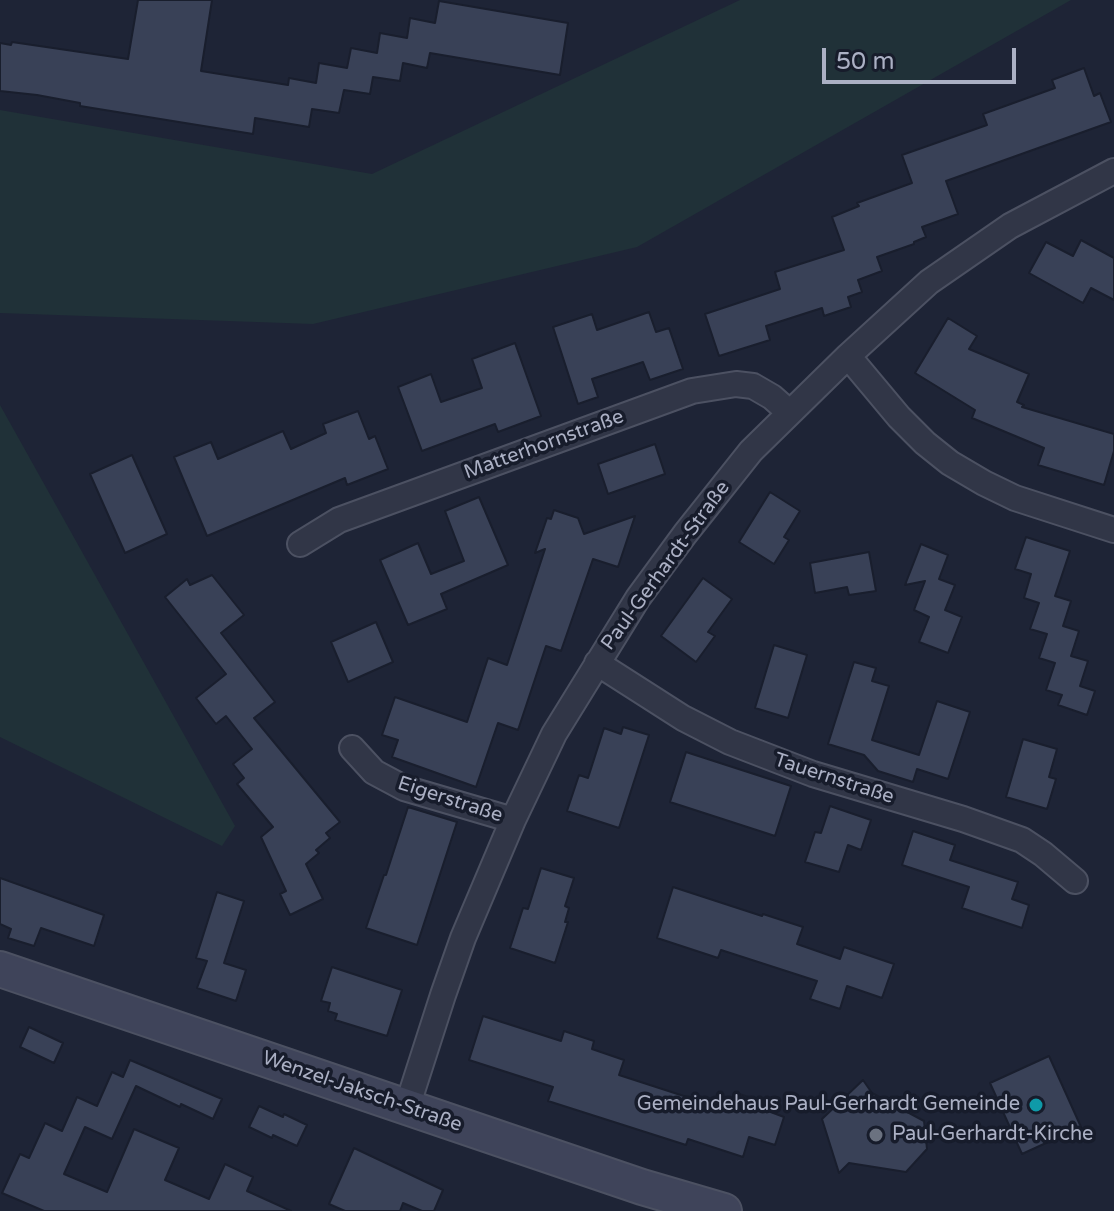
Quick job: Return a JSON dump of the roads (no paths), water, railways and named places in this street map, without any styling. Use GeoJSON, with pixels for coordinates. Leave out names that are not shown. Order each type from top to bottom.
{"type":"FeatureCollection","features":[{"type":"Feature","properties":{"kind":"street","name":"Paul-Gerhardt-Straße"},"geometry":{"type":"LineString","coordinates":[[407,1107],[463,938],[513,820],[554,734],[638,598],[685,534],[751,451],[929,282],[1010,226],[1114,171]]}},
{"type":"Feature","properties":{"kind":"street"},"geometry":{"type":"LineString","coordinates":[[848,356],[899,417],[950,463],[1015,498],[1114,530]]}},
{"type":"Feature","properties":{"kind":"street","name":"Matterhornstraße"},"geometry":{"type":"LineString","coordinates":[[300,544],[339,520],[692,391],[736,384],[753,386],[789,412]]}},
{"type":"Feature","properties":{"kind":"street","name":"Tauernstraße"},"geometry":{"type":"LineString","coordinates":[[597,663],[683,718],[730,742],[813,774],[1022,840],[1075,881]]}},
{"type":"Feature","properties":{"kind":"street","name":"Eigerstraße"},"geometry":{"type":"LineString","coordinates":[[352,748],[374,772],[404,788],[513,820]]}},
{"type":"Feature","properties":{"kind":"street","name":"Wenzel-Jaksch-Straße"},"geometry":{"type":"LineString","coordinates":[[0,969],[642,1187],[724,1211]]}},
{"type":"Feature","properties":{"kind":"place","name":"Gemeindehaus Paul-Gerhardt Gemeinde"},"geometry":{"type":"Point","coordinates":[1036,1105]}},
{"type":"Feature","properties":{"kind":"place","name":"Paul-Gerhardt-Kirche"},"geometry":{"type":"Point","coordinates":[876,1135]}}]}
